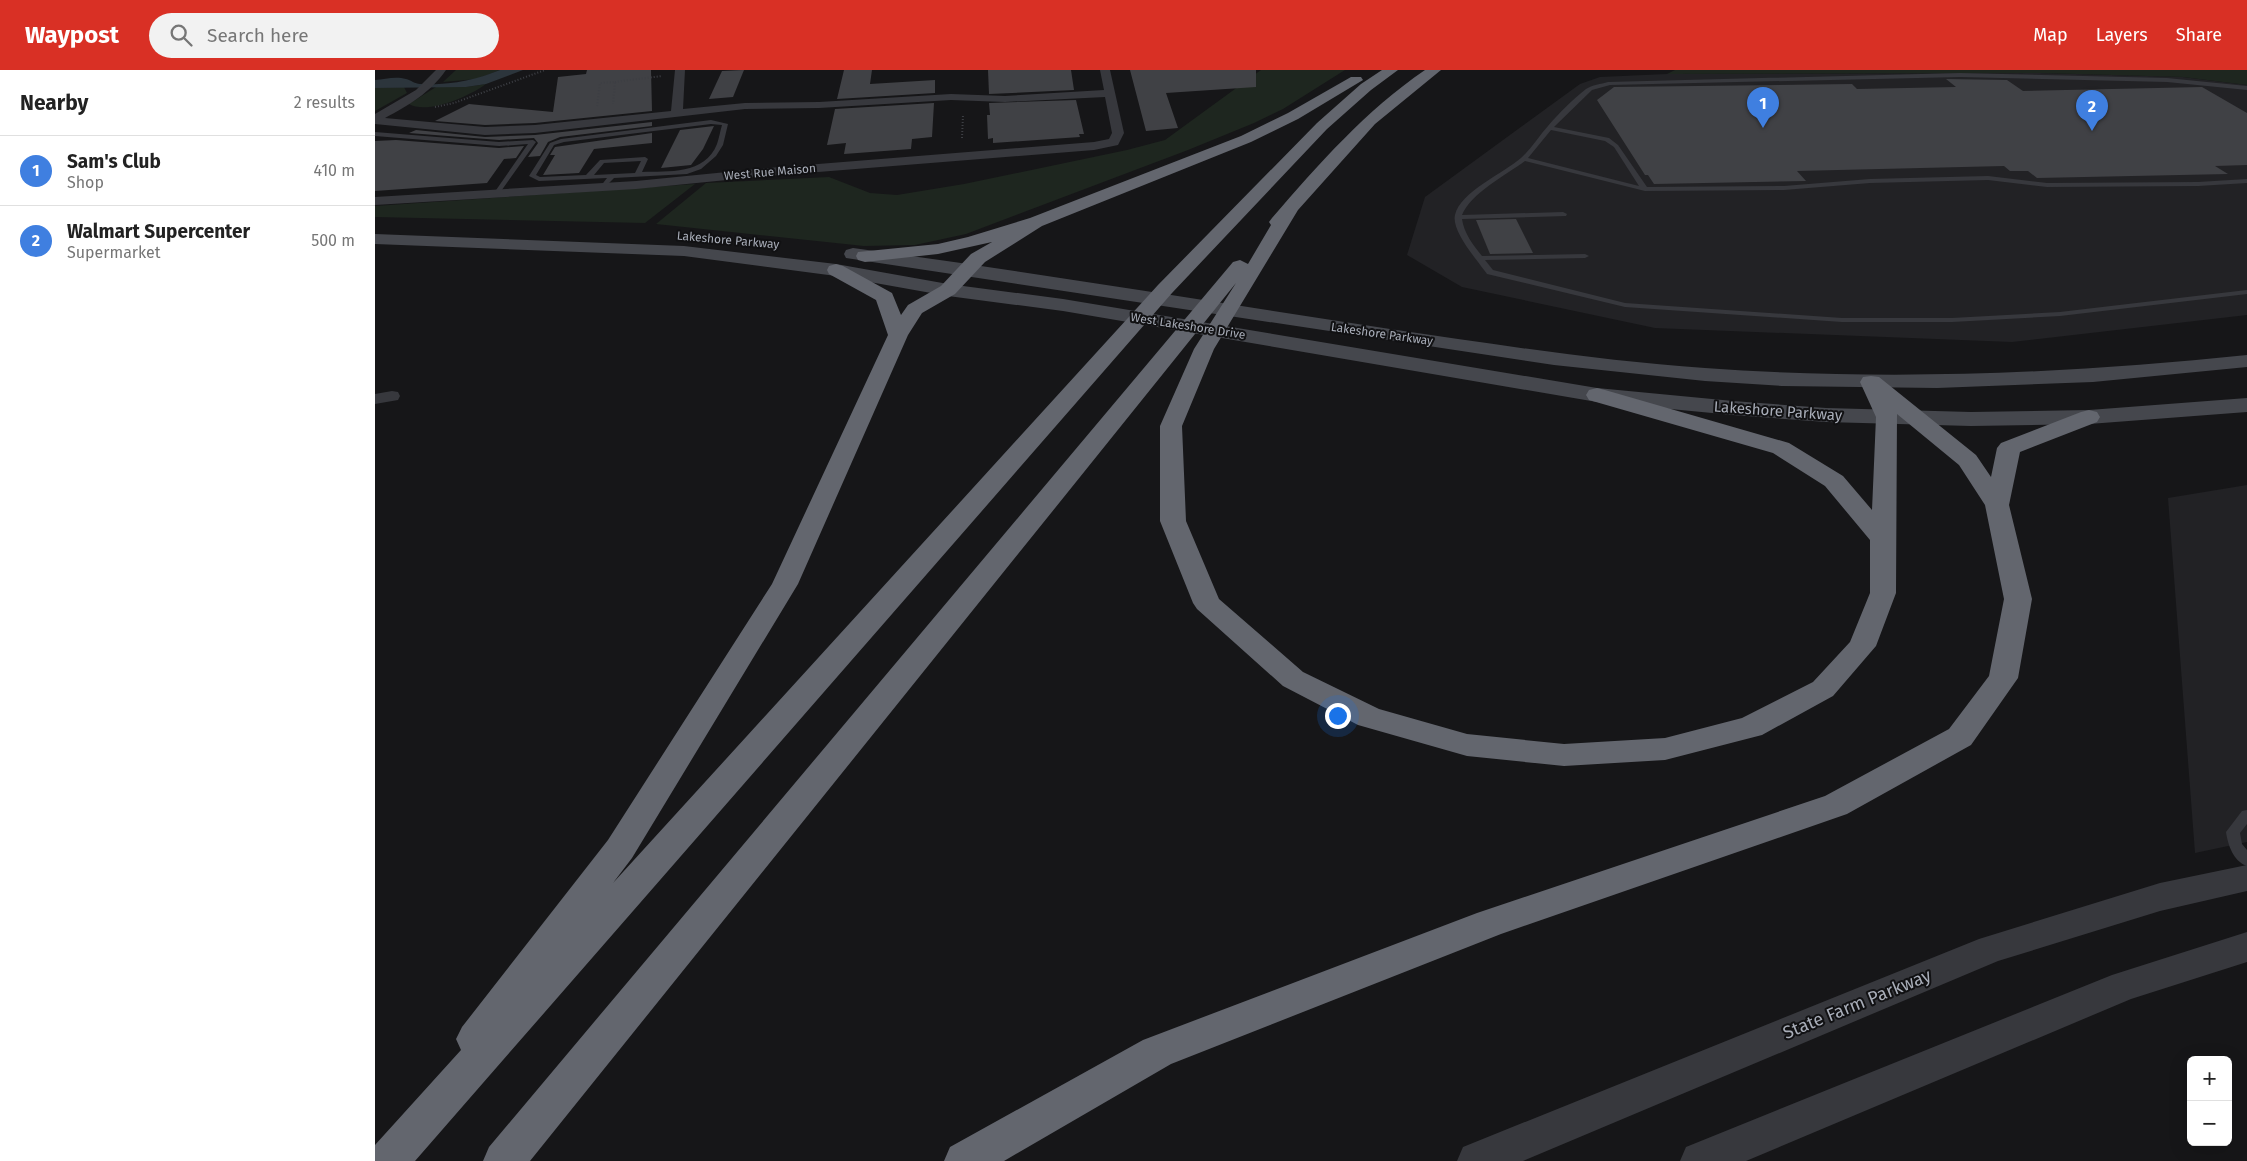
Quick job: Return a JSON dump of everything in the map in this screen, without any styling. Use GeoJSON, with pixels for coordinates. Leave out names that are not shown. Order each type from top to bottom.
{"type":"FeatureCollection","features":[{"type":"Feature","properties":{"kind":"highway"},"geometry":{"type":"LineString","coordinates":[[865,256],[938,249],[973,242],[1036,222],[1246,139],[1301,112],[1372,70]]}},
{"type":"Feature","properties":{"kind":"highway"},"geometry":{"type":"LineString","coordinates":[[388,1161],[1165,289],[1322,126],[1367,87],[1391,70]]}},
{"type":"Feature","properties":{"kind":"highway"},"geometry":{"type":"LineString","coordinates":[[504,1161],[1216,295],[1341,148],[1393,99],[1434,70]]}},
{"type":"Feature","properties":{"kind":"highway"},"geometry":{"type":"LineString","coordinates":[[1290,208],[1254,270],[1204,349],[1171,426],[1173,521],[1207,603],[1293,679],[1369,717],[1467,745],[1564,755],[1665,749],[1751,727],[1823,689],[1862,646],[1883,593],[1887,417],[1871,382]]}},
{"type":"Feature","properties":{"kind":"highway"},"geometry":{"type":"LineString","coordinates":[[382,1161],[620,849],[785,584],[899,335],[915,309],[958,280],[978,258],[1036,222]]}},
{"type":"Feature","properties":{"kind":"highway"},"geometry":{"type":"LineString","coordinates":[[836,261],[885,297],[899,335]]}},
{"type":"Feature","properties":{"kind":"highway"},"geometry":{"type":"LineString","coordinates":[[965,1161],[1157,1052],[1489,923],[1836,805],[1960,737],[2003,678],[2018,599],[1997,505],[1968,460],[1871,382]]}},
{"type":"Feature","properties":{"kind":"highway"},"geometry":{"type":"LineString","coordinates":[[1597,394],[1781,448],[1834,481],[1883,539]]}},
{"type":"Feature","properties":{"kind":"highway"},"geometry":{"type":"LineString","coordinates":[[1997,505],[2009,448],[2089,417]]}},
{"type":"Feature","properties":{"kind":"main road"},"geometry":{"type":"LineString","coordinates":[[375,223],[587,230]]}},
{"type":"Feature","properties":{"kind":"main road","name":"Lakeshore Parkway"},"geometry":{"type":"LineString","coordinates":[[645,232],[751,242]]}},
{"type":"Feature","properties":{"kind":"main road","name":"Lakeshore Parkway"},"geometry":{"type":"LineString","coordinates":[[375,240],[684,251],[836,261],[958,280],[1078,287]]}},
{"type":"Feature","properties":{"kind":"main road","name":"Lakeshore Parkway"},"geometry":{"type":"LineString","coordinates":[[836,261],[865,256],[1063,305]]}},
{"type":"Feature","properties":{"kind":"main road","name":"West Lakeshore Drive"},"geometry":{"type":"LineString","coordinates":[[1078,287],[1324,325]]}},
{"type":"Feature","properties":{"kind":"main road","name":"West Lakeshore Drive"},"geometry":{"type":"LineString","coordinates":[[1063,305],[1313,346]]}},
{"type":"Feature","properties":{"kind":"main road","name":"Lakeshore Parkway"},"geometry":{"type":"LineString","coordinates":[[1324,325],[1625,368],[1772,379],[1871,382],[2030,380],[2199,367],[2247,361]]}},
{"type":"Feature","properties":{"kind":"main road","name":"Lakeshore Parkway"},"geometry":{"type":"LineString","coordinates":[[1313,346],[1597,394],[1742,409],[1915,418],[2089,417],[2247,405]]}},
{"type":"Feature","properties":{"kind":"street"},"geometry":{"type":"LineString","coordinates":[[375,120],[420,93],[433,82],[441,70]]}},
{"type":"Feature","properties":{"kind":"street","name":"West Rue Maison"},"geometry":{"type":"LineString","coordinates":[[375,201],[603,186],[1094,146],[1114,142],[1118,133],[1105,70]]}},
{"type":"Feature","properties":{"kind":"street"},"geometry":{"type":"LineString","coordinates":[[677,112],[679,72]]}},
{"type":"Feature","properties":{"kind":"street"},"geometry":{"type":"LineString","coordinates":[[375,120],[485,131],[535,129],[745,106],[819,105],[963,98],[1005,99],[1109,93]]}},
{"type":"Feature","properties":{"kind":"street"},"geometry":{"type":"LineString","coordinates":[[375,399],[392,396]]}},
{"type":"Feature","properties":{"kind":"street","name":"State Farm Parkway"},"geometry":{"type":"LineString","coordinates":[[1477,1161],[1991,949],[2160,897],[2247,878]]}},
{"type":"Feature","properties":{"kind":"street"},"geometry":{"type":"LineString","coordinates":[[1700,1161],[2124,986],[2247,947]]}},
{"type":"Feature","properties":{"kind":"lane"},"geometry":{"type":"LineString","coordinates":[[2247,88],[2167,80],[1960,75],[1610,83],[1589,89],[1550,128],[1525,159],[1480,191],[1462,207],[1458,216],[1460,227],[1490,272],[1625,305],[1812,319],[1952,320],[2060,314],[2247,292]]}},
{"type":"Feature","properties":{"kind":"lane"},"geometry":{"type":"LineString","coordinates":[[711,122],[725,124],[720,145],[714,155],[699,168],[687,172],[637,175],[539,179],[532,176],[552,144],[563,140],[711,122]]}},
{"type":"Feature","properties":{"kind":"lane"},"geometry":{"type":"LineString","coordinates":[[1550,128],[1607,139],[1616,146],[1645,190]]}},
{"type":"Feature","properties":{"kind":"lane"},"geometry":{"type":"LineString","coordinates":[[375,134],[499,144],[533,142],[497,193]]}},
{"type":"Feature","properties":{"kind":"lane"},"geometry":{"type":"LineString","coordinates":[[589,177],[602,161],[645,159],[637,175]]}},
{"type":"Feature","properties":{"kind":"lane"},"geometry":{"type":"LineString","coordinates":[[1525,159],[1645,190],[1784,188],[1870,181],[1988,178],[2047,185],[2197,184],[2247,181]]}},
{"type":"Feature","properties":{"kind":"lane"},"geometry":{"type":"LineString","coordinates":[[603,186],[612,176]]}},
{"type":"Feature","properties":{"kind":"lane"},"geometry":{"type":"LineString","coordinates":[[1458,216],[1563,214]]}},
{"type":"Feature","properties":{"kind":"lane"},"geometry":{"type":"LineString","coordinates":[[1479,258],[1585,256]]}},
{"type":"Feature","properties":{"kind":"lane"},"geometry":{"type":"LineString","coordinates":[[2247,815],[2233,832],[2235,846],[2247,860]]}},
{"type":"Feature","properties":{"kind":"path"},"geometry":{"type":"LineString","coordinates":[[429,108],[471,98],[545,70]]}},
{"type":"Feature","properties":{"kind":"path"},"geometry":{"type":"LineString","coordinates":[[595,122],[600,83],[679,72]]}},
{"type":"Feature","properties":{"kind":"path"},"geometry":{"type":"LineString","coordinates":[[611,120],[615,82]]}},
{"type":"Feature","properties":{"kind":"path"},"geometry":{"type":"LineString","coordinates":[[962,157],[963,98]]}},
{"type":"Feature","properties":{"kind":"shaded area"},"geometry":{"type":"Polygon","coordinates":[[[456,70],[500,70],[477,79],[443,82],[456,70]]]}},
{"type":"Feature","properties":{"kind":"shaded area"},"geometry":{"type":"Polygon","coordinates":[[[500,70],[523,70],[486,84],[466,87],[375,88],[375,80],[398,78],[418,84],[440,84],[481,77],[500,70]]]}},
{"type":"Feature","properties":{"kind":"shaded area"},"geometry":{"type":"Polygon","coordinates":[[[1261,70],[1345,70],[1283,109],[1254,123],[966,234],[915,245],[864,246],[656,224],[706,183],[829,177],[870,193],[897,195],[964,184],[1127,150],[1165,140],[1261,70]]]}},
{"type":"Feature","properties":{"kind":"shaded area"},"geometry":{"type":"Polygon","coordinates":[[[1675,70],[2247,70],[2247,85],[2183,77],[2040,73],[1667,74],[1675,70]]]}},
{"type":"Feature","properties":{"kind":"shaded area"},"geometry":{"type":"Polygon","coordinates":[[[2040,73],[2183,77],[2247,85],[2247,315],[2012,342],[1655,328],[1462,287],[1407,255],[1425,197],[1580,84],[1600,77],[1667,74],[2040,73]]]}},
{"type":"Feature","properties":{"kind":"shaded area"},"geometry":{"type":"Polygon","coordinates":[[[486,84],[459,99],[437,106],[417,107],[409,104],[436,87],[466,87],[486,84]]]}},
{"type":"Feature","properties":{"kind":"shaded area"},"geometry":{"type":"Polygon","coordinates":[[[404,87],[407,93],[375,111],[375,88],[404,87]]]}},
{"type":"Feature","properties":{"kind":"shaded area"},"geometry":{"type":"Polygon","coordinates":[[[695,184],[645,223],[375,217],[375,206],[695,184]]]}},
{"type":"Feature","properties":{"kind":"shaded area"},"geometry":{"type":"Polygon","coordinates":[[[2247,485],[2247,842],[2195,853],[2168,498],[2247,485]]]}},
{"type":"Feature","properties":{"kind":"building"},"geometry":{"type":"Polygon","coordinates":[[[587,70],[651,70],[652,111],[535,123],[485,125],[435,121],[469,104],[553,112],[558,77],[586,74],[587,70]]]}},
{"type":"Feature","properties":{"kind":"building"},"geometry":{"type":"Polygon","coordinates":[[[744,70],[733,97],[709,99],[722,71],[744,70]]]}},
{"type":"Feature","properties":{"kind":"building"},"geometry":{"type":"Polygon","coordinates":[[[844,70],[872,70],[870,84],[935,80],[935,93],[837,99],[844,70]]]}},
{"type":"Feature","properties":{"kind":"building"},"geometry":{"type":"Polygon","coordinates":[[[988,70],[1071,70],[1074,90],[989,94],[988,70]]]}},
{"type":"Feature","properties":{"kind":"building"},"geometry":{"type":"Polygon","coordinates":[[[1130,70],[1256,70],[1256,87],[1166,93],[1178,128],[1146,131],[1130,70]]]}},
{"type":"Feature","properties":{"kind":"building"},"geometry":{"type":"Polygon","coordinates":[[[1946,79],[2007,80],[2023,91],[2202,87],[2247,113],[2247,165],[2215,166],[2228,174],[2037,178],[2028,171],[2010,171],[2004,166],[1797,171],[1806,181],[1654,184],[1648,175],[1645,175],[1597,100],[1614,87],[1852,84],[1857,89],[1956,87],[1946,79]]]}},
{"type":"Feature","properties":{"kind":"building"},"geometry":{"type":"Polygon","coordinates":[[[1076,100],[1084,134],[1079,134],[1080,137],[993,143],[993,138],[988,139],[987,115],[990,115],[989,103],[1076,100]]]}},
{"type":"Feature","properties":{"kind":"building"},"geometry":{"type":"Polygon","coordinates":[[[934,103],[932,137],[912,139],[911,149],[844,154],[846,143],[827,145],[835,109],[934,103]]]}},
{"type":"Feature","properties":{"kind":"building"},"geometry":{"type":"Polygon","coordinates":[[[652,122],[652,126],[560,137],[548,142],[540,156],[528,157],[538,143],[534,138],[499,140],[409,133],[416,130],[485,137],[535,135],[652,122]]]}},
{"type":"Feature","properties":{"kind":"building"},"geometry":{"type":"Polygon","coordinates":[[[714,126],[703,149],[691,165],[661,168],[680,130],[714,126]]]}},
{"type":"Feature","properties":{"kind":"building"},"geometry":{"type":"Polygon","coordinates":[[[652,133],[652,143],[594,149],[579,173],[543,175],[555,155],[550,155],[555,147],[652,133]]]}},
{"type":"Feature","properties":{"kind":"building"},"geometry":{"type":"Polygon","coordinates":[[[396,140],[499,148],[524,146],[516,158],[504,159],[487,183],[375,191],[375,141],[396,140]]]}},
{"type":"Feature","properties":{"kind":"building"},"geometry":{"type":"Polygon","coordinates":[[[1516,219],[1533,253],[1490,254],[1476,220],[1516,219]]]}},
{"type":"Feature","properties":{"kind":"place","name":"Sam's Club"},"geometry":{"type":"Point","coordinates":[1763,128]}},
{"type":"Feature","properties":{"kind":"place","name":"Walmart Supercenter"},"geometry":{"type":"Point","coordinates":[2092,131]}}]}
